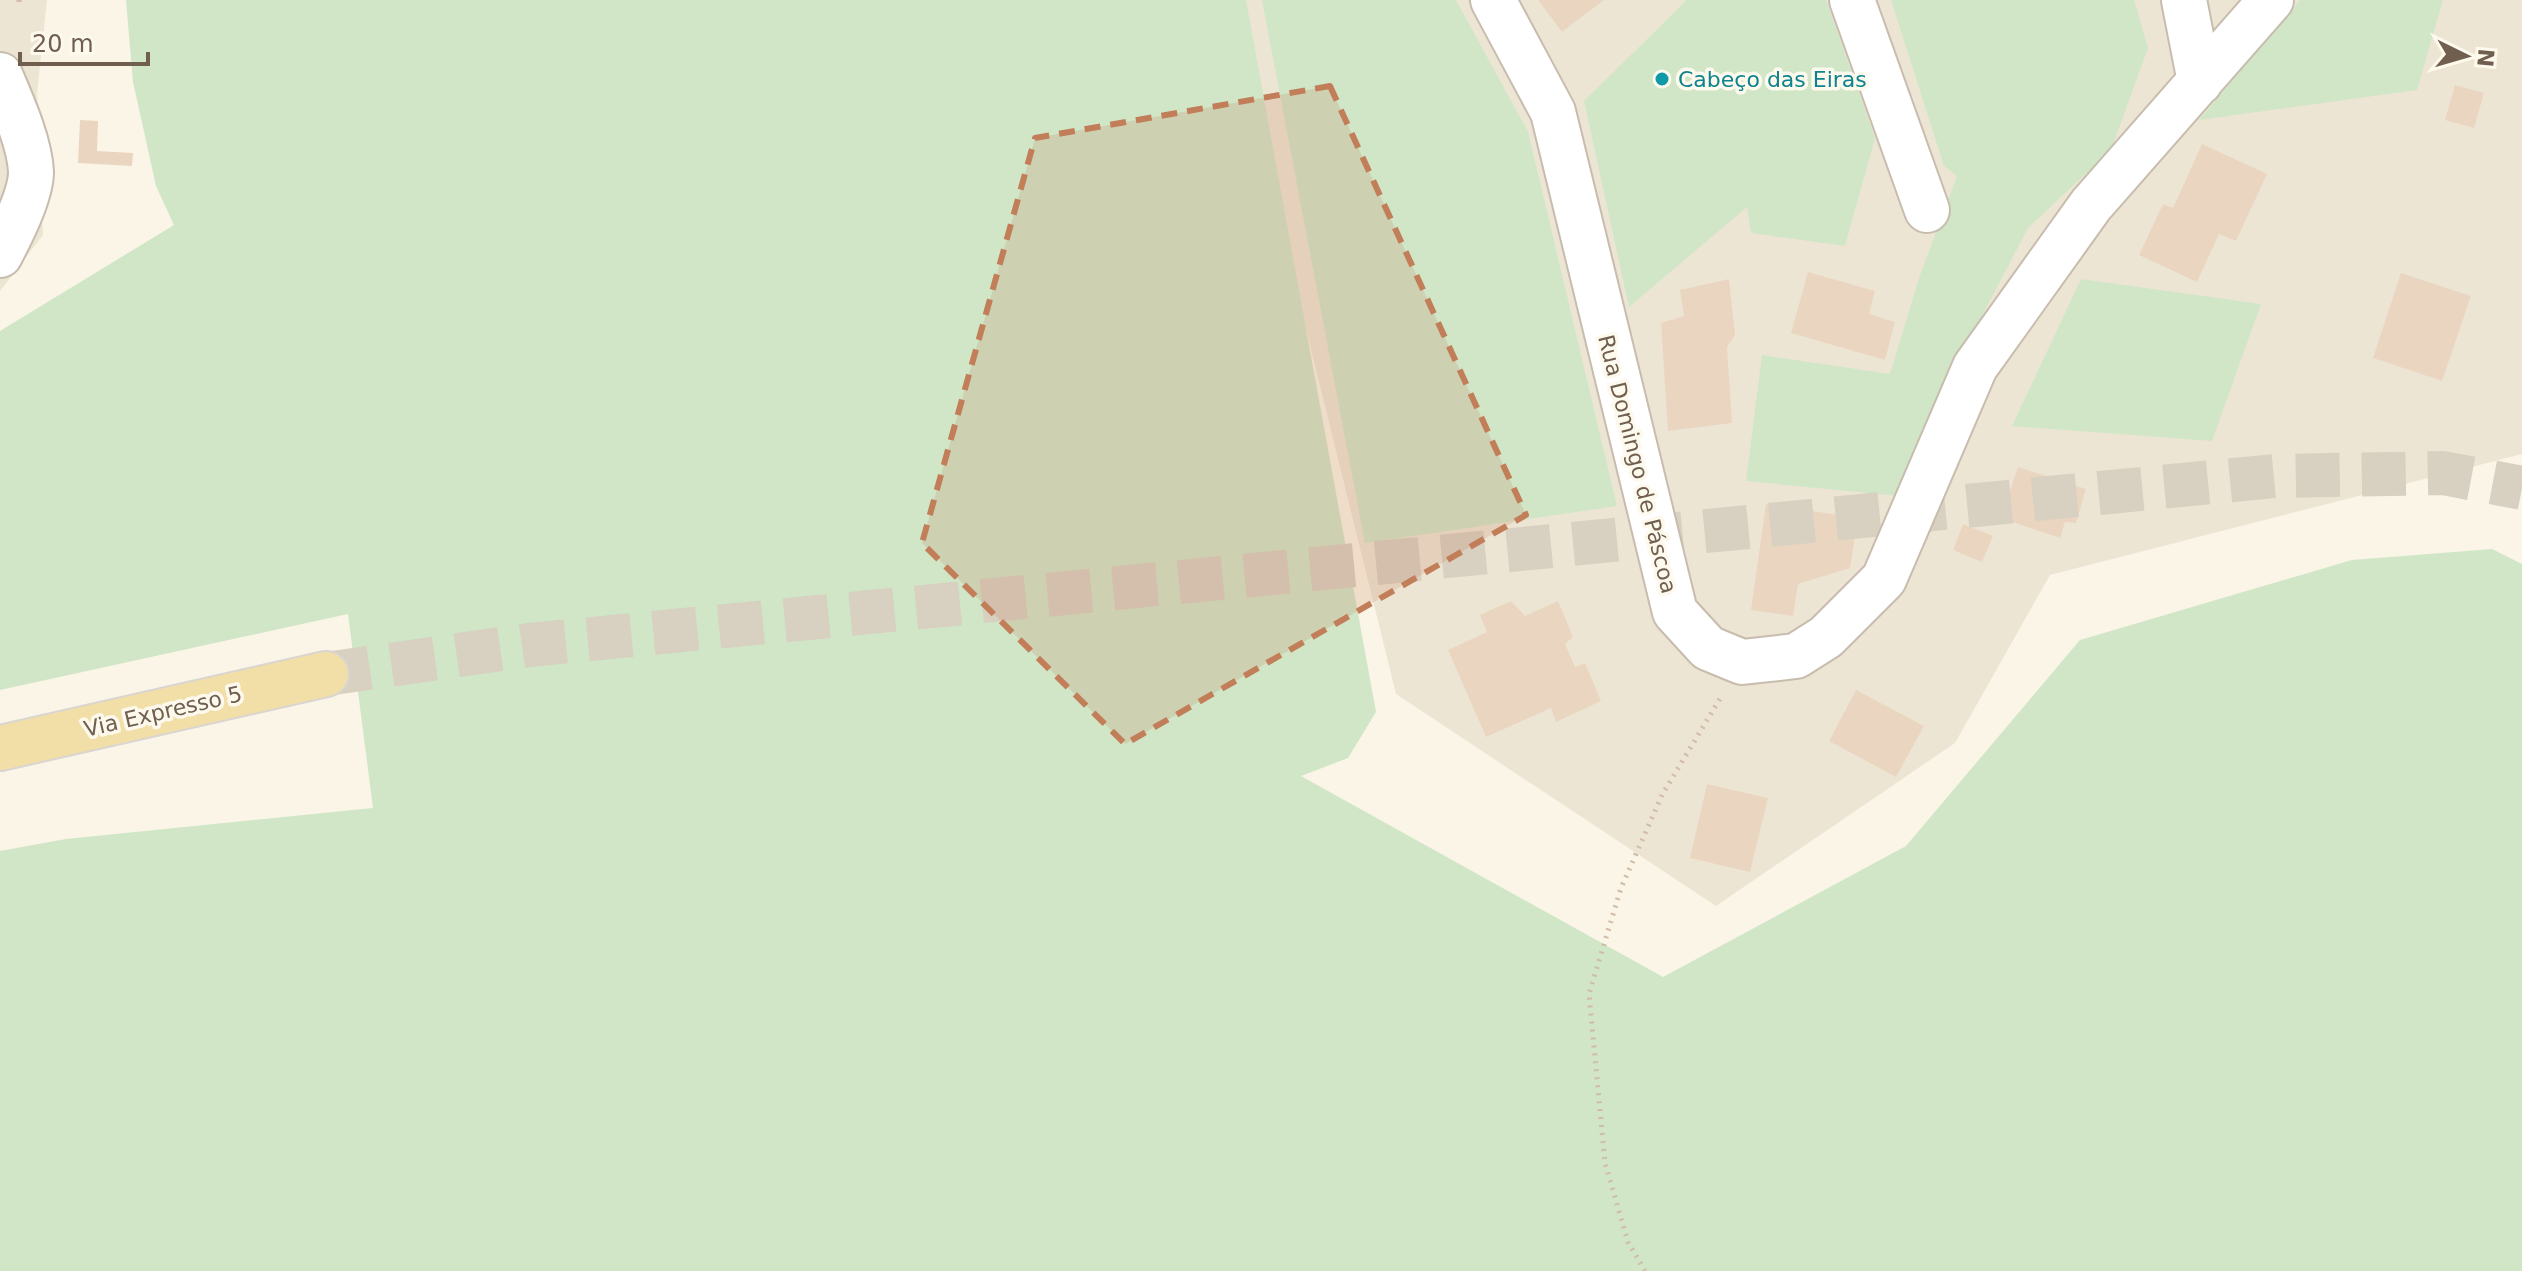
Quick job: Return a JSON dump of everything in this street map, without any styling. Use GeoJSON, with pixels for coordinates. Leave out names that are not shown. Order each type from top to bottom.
{"type":"FeatureCollection","features":[{"type":"Feature","properties":{"kind":"main road","name":"Via Expresso 5"},"geometry":{"type":"LineString","coordinates":[[0,748],[326,674]]}},
{"type":"Feature","properties":{"kind":"street","name":"Rua Domingo de Páscoa"},"geometry":{"type":"LineString","coordinates":[[1493,0],[1553,112],[1675,612],[1708,648],[1742,662]]}},
{"type":"Feature","properties":{"kind":"street"},"geometry":{"type":"LineString","coordinates":[[1852,0],[1927,210]]}},
{"type":"Feature","properties":{"kind":"street"},"geometry":{"type":"LineString","coordinates":[[2184,0],[2200,82]]}},
{"type":"Feature","properties":{"kind":"street"},"geometry":{"type":"LineString","coordinates":[[1742,662],[1796,656],[1826,637],[1884,579],[1975,367],[2091,205],[2271,0]]}},
{"type":"Feature","properties":{"kind":"street"},"geometry":{"type":"LineString","coordinates":[[0,75],[21,128],[31,173],[18,219],[0,255]]}},
{"type":"Feature","properties":{"kind":"path"},"geometry":{"type":"LineString","coordinates":[[1645,1271],[1628,1242],[1605,1163],[1589,994],[1621,888],[1662,795],[1742,662]]}},
{"type":"Feature","properties":{"kind":"highlighted area"},"geometry":{"type":"Polygon","coordinates":[[[1330,86],[1526,515],[1125,744],[922,543],[1035,138],[1330,86]]]}},
{"type":"Feature","properties":{"kind":"shaded area"},"geometry":{"type":"Polygon","coordinates":[[[0,0],[47,0],[37,93],[43,235],[0,291],[0,0]]]}},
{"type":"Feature","properties":{"kind":"shaded area"},"geometry":{"type":"Polygon","coordinates":[[[1225,0],[2522,0],[2522,454],[2050,575],[1955,743],[1716,906],[1396,694],[1225,0]]]}},
{"type":"Feature","properties":{"kind":"green space"},"geometry":{"type":"Polygon","coordinates":[[[126,0],[1246,0],[1376,712],[1348,758],[1301,776],[1663,977],[1906,846],[2080,640],[2352,560],[2492,549],[2522,564],[2522,1271],[0,1271],[0,851],[66,839],[373,808],[348,614],[0,690],[0,331],[174,225],[156,186],[133,82],[126,0]]]}},
{"type":"Feature","properties":{"kind":"green space"},"geometry":{"type":"Polygon","coordinates":[[[1262,0],[1456,0],[1528,132],[1617,506],[1365,543],[1262,0]]]}},
{"type":"Feature","properties":{"kind":"green space"},"geometry":{"type":"Polygon","coordinates":[[[1685,0],[1826,0],[1875,138],[1845,246],[1751,233],[1747,207],[1629,307],[1584,101],[1685,0]]]}},
{"type":"Feature","properties":{"kind":"green space"},"geometry":{"type":"Polygon","coordinates":[[[1891,0],[2134,0],[2148,48],[2111,150],[2028,228],[1940,396],[1899,496],[1746,481],[1762,355],[1890,374],[1919,278],[1957,176],[1944,166],[1891,0]]]}},
{"type":"Feature","properties":{"kind":"green space"},"geometry":{"type":"Polygon","coordinates":[[[2300,0],[2443,0],[2417,90],[2199,120],[2300,0]]]}},
{"type":"Feature","properties":{"kind":"green space"},"geometry":{"type":"Polygon","coordinates":[[[2081,279],[2261,304],[2212,441],[2012,426],[2081,279]]]}},
{"type":"Feature","properties":{"kind":"building"},"geometry":{"type":"Polygon","coordinates":[[[1538,0],[1604,0],[1562,32],[1538,0]]]}},
{"type":"Feature","properties":{"kind":"building"},"geometry":{"type":"Polygon","coordinates":[[[2455,85],[2484,93],[2474,128],[2445,120],[2455,85]]]}},
{"type":"Feature","properties":{"kind":"building"},"geometry":{"type":"Polygon","coordinates":[[[80,120],[98,121],[97,151],[133,153],[132,166],[78,163],[80,120]]]}},
{"type":"Feature","properties":{"kind":"building"},"geometry":{"type":"Polygon","coordinates":[[[2202,144],[2267,174],[2236,241],[2219,234],[2197,282],[2139,255],[2163,204],[2173,208],[2202,144]]]}},
{"type":"Feature","properties":{"kind":"building"},"geometry":{"type":"Polygon","coordinates":[[[1808,272],[1875,291],[1869,314],[1895,322],[1885,360],[1791,333],[1808,272]]]}},
{"type":"Feature","properties":{"kind":"building"},"geometry":{"type":"Polygon","coordinates":[[[2401,273],[2471,296],[2442,381],[2373,358],[2401,273]]]}},
{"type":"Feature","properties":{"kind":"building"},"geometry":{"type":"Polygon","coordinates":[[[1729,279],[1735,335],[1727,347],[1732,423],[1668,431],[1661,323],[1684,316],[1680,290],[1729,279]]]}},
{"type":"Feature","properties":{"kind":"building"},"geometry":{"type":"Polygon","coordinates":[[[2018,467],[2086,489],[2076,523],[2065,522],[2060,538],[2001,518],[2018,467]]]}},
{"type":"Feature","properties":{"kind":"building"},"geometry":{"type":"Polygon","coordinates":[[[1766,504],[1858,518],[1850,568],[1798,584],[1793,616],[1751,610],[1766,504]]]}},
{"type":"Feature","properties":{"kind":"building"},"geometry":{"type":"Polygon","coordinates":[[[1963,524],[1993,536],[1982,562],[1953,550],[1963,524]]]}},
{"type":"Feature","properties":{"kind":"building"},"geometry":{"type":"Polygon","coordinates":[[[1511,601],[1525,616],[1558,601],[1573,637],[1565,644],[1575,667],[1585,663],[1601,701],[1556,722],[1551,708],[1486,737],[1448,650],[1487,632],[1480,615],[1511,601]]]}},
{"type":"Feature","properties":{"kind":"building"},"geometry":{"type":"Polygon","coordinates":[[[1856,690],[1924,726],[1896,777],[1829,741],[1856,690]]]}},
{"type":"Feature","properties":{"kind":"building"},"geometry":{"type":"Polygon","coordinates":[[[1707,784],[1768,798],[1750,872],[1690,858],[1707,784]]]}},
{"type":"Feature","properties":{"kind":"tunnel"},"geometry":{"type":"LineString","coordinates":[[326,674],[529,645],[2275,476],[2443,473],[2522,488]]}},
{"type":"Feature","properties":{"kind":"place","name":"Cabeço das Eiras"},"geometry":{"type":"Point","coordinates":[1662,79]}}]}
